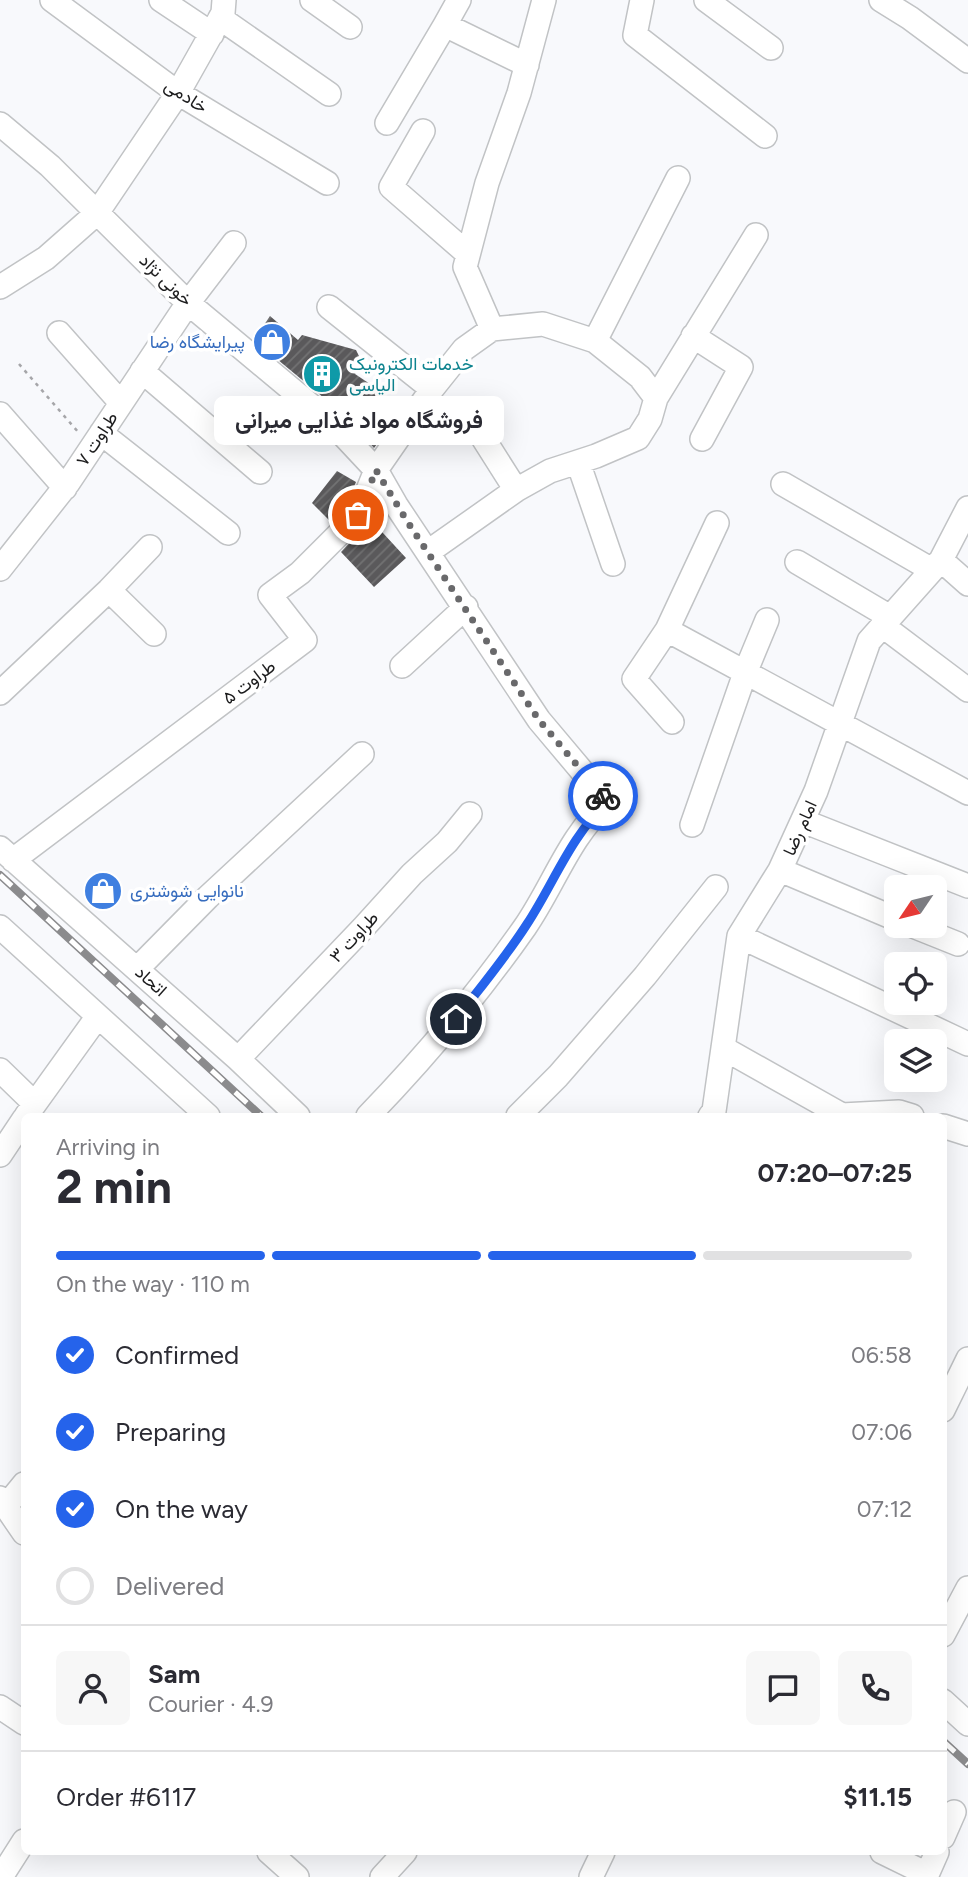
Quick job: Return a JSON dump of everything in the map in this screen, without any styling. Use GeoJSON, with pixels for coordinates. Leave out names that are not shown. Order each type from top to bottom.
{"type":"FeatureCollection","features":[{"type":"Feature","properties":{"kind":"street","name":"خادمی"},"geometry":{"type":"LineString","coordinates":[[52,0],[178,93],[327,183]]}},
{"type":"Feature","properties":{"kind":"street"},"geometry":{"type":"LineString","coordinates":[[160,0],[219,18],[329,94]]}},
{"type":"Feature","properties":{"kind":"street"},"geometry":{"type":"LineString","coordinates":[[312,0],[350,27]]}},
{"type":"Feature","properties":{"kind":"street"},"geometry":{"type":"LineString","coordinates":[[387,123],[459,0]]}},
{"type":"Feature","properties":{"kind":"street"},"geometry":{"type":"LineString","coordinates":[[492,329],[465,267],[488,183],[527,65],[544,0]]}},
{"type":"Feature","properties":{"kind":"street"},"geometry":{"type":"LineString","coordinates":[[642,0],[635,35],[765,136]]}},
{"type":"Feature","properties":{"kind":"street"},"geometry":{"type":"LineString","coordinates":[[706,0],[771,48]]}},
{"type":"Feature","properties":{"kind":"street"},"geometry":{"type":"LineString","coordinates":[[881,0],[968,61]]}},
{"type":"Feature","properties":{"kind":"street"},"geometry":{"type":"LineString","coordinates":[[0,287],[46,258],[97,212],[178,93],[219,18]]}},
{"type":"Feature","properties":{"kind":"street"},"geometry":{"type":"LineString","coordinates":[[445,24],[527,65]]}},
{"type":"Feature","properties":{"kind":"street","name":"خونی نژاد"},"geometry":{"type":"LineString","coordinates":[[0,124],[50,166],[188,303],[333,424],[376,470],[539,720],[608,802],[591,817],[527,924],[483,985],[442,1037],[371,1113]]}},
{"type":"Feature","properties":{"kind":"street"},"geometry":{"type":"LineString","coordinates":[[423,131],[391,187],[468,254]]}},
{"type":"Feature","properties":{"kind":"street"},"geometry":{"type":"LineString","coordinates":[[595,341],[678,178]]}},
{"type":"Feature","properties":{"kind":"street"},"geometry":{"type":"LineString","coordinates":[[428,552],[516,490],[550,471],[638,438],[650,419],[656,398],[756,234]]}},
{"type":"Feature","properties":{"kind":"street","name":"طراوت ۷"},"geometry":{"type":"LineString","coordinates":[[0,569],[65,488],[188,303],[234,243]]}},
{"type":"Feature","properties":{"kind":"street"},"geometry":{"type":"LineString","coordinates":[[329,307],[432,389]]}},
{"type":"Feature","properties":{"kind":"street"},"geometry":{"type":"LineString","coordinates":[[376,470],[432,389],[464,349],[492,329],[543,324],[595,341],[640,377],[656,398]]}},
{"type":"Feature","properties":{"kind":"street"},"geometry":{"type":"LineString","coordinates":[[59,333],[121,403]]}},
{"type":"Feature","properties":{"kind":"street"},"geometry":{"type":"LineString","coordinates":[[694,336],[741,367],[702,439]]}},
{"type":"Feature","properties":{"kind":"street"},"geometry":{"type":"LineString","coordinates":[[142,372],[260,472]]}},
{"type":"Feature","properties":{"kind":"street"},"geometry":{"type":"LineString","coordinates":[[0,414],[65,488]]}},
{"type":"Feature","properties":{"kind":"street"},"geometry":{"type":"LineString","coordinates":[[478,430],[516,490]]}},
{"type":"Feature","properties":{"kind":"street"},"geometry":{"type":"LineString","coordinates":[[96,440],[228,533]]}},
{"type":"Feature","properties":{"kind":"street"},"geometry":{"type":"LineString","coordinates":[[578,462],[613,564]]}},
{"type":"Feature","properties":{"kind":"street","name":"طراوت ۵"},"geometry":{"type":"LineString","coordinates":[[6,854],[305,640],[270,595],[300,573],[358,515],[376,470]]}},
{"type":"Feature","properties":{"kind":"street"},"geometry":{"type":"LineString","coordinates":[[783,484],[968,584]]}},
{"type":"Feature","properties":{"kind":"street","name":"امام رضا"},"geometry":{"type":"LineString","coordinates":[[712,1113],[739,936],[780,870],[817,791],[869,641],[937,565],[968,508]]}},
{"type":"Feature","properties":{"kind":"street"},"geometry":{"type":"LineString","coordinates":[[672,722],[634,679],[667,631],[717,523]]}},
{"type":"Feature","properties":{"kind":"street"},"geometry":{"type":"LineString","coordinates":[[0,693],[109,590],[150,547]]}},
{"type":"Feature","properties":{"kind":"street"},"geometry":{"type":"LineString","coordinates":[[797,562],[886,622],[968,690]]}},
{"type":"Feature","properties":{"kind":"street"},"geometry":{"type":"LineString","coordinates":[[109,590],[154,634]]}},
{"type":"Feature","properties":{"kind":"street"},"geometry":{"type":"LineString","coordinates":[[402,666],[466,607]]}},
{"type":"Feature","properties":{"kind":"street"},"geometry":{"type":"LineString","coordinates":[[692,825],[745,673],[767,620]]}},
{"type":"Feature","properties":{"kind":"street"},"geometry":{"type":"LineString","coordinates":[[667,631],[968,793]]}},
{"type":"Feature","properties":{"kind":"street"},"geometry":{"type":"LineString","coordinates":[[137,969],[208,898],[362,754]]}},
{"type":"Feature","properties":{"kind":"street","name":"طراوت ۳"},"geometry":{"type":"LineString","coordinates":[[237,1059],[412,874],[447,842],[470,814]]}},
{"type":"Feature","properties":{"kind":"street"},"geometry":{"type":"LineString","coordinates":[[803,821],[968,886]]}},
{"type":"Feature","properties":{"kind":"street","name":"اتحاد"},"geometry":{"type":"LineString","coordinates":[[6,854],[295,1113]]}},
{"type":"Feature","properties":{"kind":"street"},"geometry":{"type":"LineString","coordinates":[[780,870],[884,914]]}},
{"type":"Feature","properties":{"kind":"street"},"geometry":{"type":"LineString","coordinates":[[521,1113],[558,1076],[645,976],[716,887]]}},
{"type":"Feature","properties":{"kind":"street"},"geometry":{"type":"LineString","coordinates":[[0,927],[205,1113]]}},
{"type":"Feature","properties":{"kind":"street"},"geometry":{"type":"LineString","coordinates":[[739,936],[968,1044]]}},
{"type":"Feature","properties":{"kind":"street"},"geometry":{"type":"LineString","coordinates":[[943,938],[958,944]]}},
{"type":"Feature","properties":{"kind":"street"},"geometry":{"type":"LineString","coordinates":[[0,1070],[28,1113],[98,1016]]}},
{"type":"Feature","properties":{"kind":"street"},"geometry":{"type":"LineString","coordinates":[[723,1048],[838,1113]]}},
{"type":"Feature","properties":{"kind":"street"},"geometry":{"type":"LineString","coordinates":[[879,1113],[902,1113]]}},
{"type":"Feature","properties":{"kind":"street"},"geometry":{"type":"LineString","coordinates":[[947,1127],[968,1134]]}},
{"type":"Feature","properties":{"kind":"street"},"geometry":{"type":"LineString","coordinates":[[12,1148],[21,1128]]}},
{"type":"Feature","properties":{"kind":"street"},"geometry":{"type":"LineString","coordinates":[[947,1402],[968,1359]]}},
{"type":"Feature","properties":{"kind":"street"},"geometry":{"type":"LineString","coordinates":[[21,1487],[3,1502],[21,1529]]}},
{"type":"Feature","properties":{"kind":"street"},"geometry":{"type":"LineString","coordinates":[[947,1627],[968,1588]]}},
{"type":"Feature","properties":{"kind":"street"},"geometry":{"type":"LineString","coordinates":[[947,1705],[968,1724]]}},
{"type":"Feature","properties":{"kind":"street"},"geometry":{"type":"LineString","coordinates":[[0,1707],[21,1721]]}},
{"type":"Feature","properties":{"kind":"street"},"geometry":{"type":"LineString","coordinates":[[947,1828],[954,1812]]}},
{"type":"Feature","properties":{"kind":"street"},"geometry":{"type":"LineString","coordinates":[[1,1877],[21,1846]]}},
{"type":"Feature","properties":{"kind":"street"},"geometry":{"type":"LineString","coordinates":[[272,1855],[297,1877]]}},
{"type":"Feature","properties":{"kind":"street"},"geometry":{"type":"LineString","coordinates":[[382,1877],[402,1855]]}},
{"type":"Feature","properties":{"kind":"street"},"geometry":{"type":"LineString","coordinates":[[591,1877],[602,1855]]}},
{"type":"Feature","properties":{"kind":"street"},"geometry":{"type":"LineString","coordinates":[[888,1855],[926,1876],[936,1855]]}},
{"type":"Feature","properties":{"kind":"path"},"geometry":{"type":"LineString","coordinates":[[19,364],[96,440]]}},
{"type":"Feature","properties":{"kind":"building"},"geometry":{"type":"Polygon","coordinates":[[[270,316],[298,340],[302,335],[356,350],[362,362],[355,374],[379,390],[371,403],[392,423],[374,448],[342,413],[254,340],[270,316]]]}},
{"type":"Feature","properties":{"kind":"building"},"geometry":{"type":"Polygon","coordinates":[[[337,471],[356,482],[346,507],[331,522],[312,503],[337,471]]]}},
{"type":"Feature","properties":{"kind":"building"},"geometry":{"type":"Polygon","coordinates":[[[371,520],[406,558],[374,587],[341,552],[371,520]]]}},
{"type":"Feature","properties":{"kind":"building","name":"نانوایی شوشتری"},"geometry":{"type":"Polygon","coordinates":[[[107,879],[119,887],[102,905],[86,895],[107,879]]]}},
{"type":"Feature","properties":{"kind":"railway"},"geometry":{"type":"LineString","coordinates":[[0,875],[258,1113]]}},
{"type":"Feature","properties":{"kind":"railway"},"geometry":{"type":"LineString","coordinates":[[947,1745],[968,1764]]}},
{"type":"Feature","properties":{"kind":"way so far"},"geometry":{"type":"LineString","coordinates":[[358,515],[376,470],[539,720],[603,796]]}},
{"type":"Feature","properties":{"kind":"place","name":"پیرایشگاه رضا"},"geometry":{"type":"Point","coordinates":[272,342]}},
{"type":"Feature","properties":{"kind":"place","name":"خدمات الکترونیک الیاسی"},"geometry":{"type":"Point","coordinates":[322,374]}},
{"type":"Feature","properties":{"kind":"place","name":"فروشگاه مواد غذایی میرانی"},"geometry":{"type":"Point","coordinates":[358,515]}},
{"type":"Feature","properties":{"kind":"place","name":"نانوایی شوشتری"},"geometry":{"type":"Point","coordinates":[103,891]}},
{"type":"Feature","properties":{"kind":"route"},"geometry":{"type":"LineString","coordinates":[[456,1019],[527,924],[591,817],[608,802],[603,796]]}}]}
